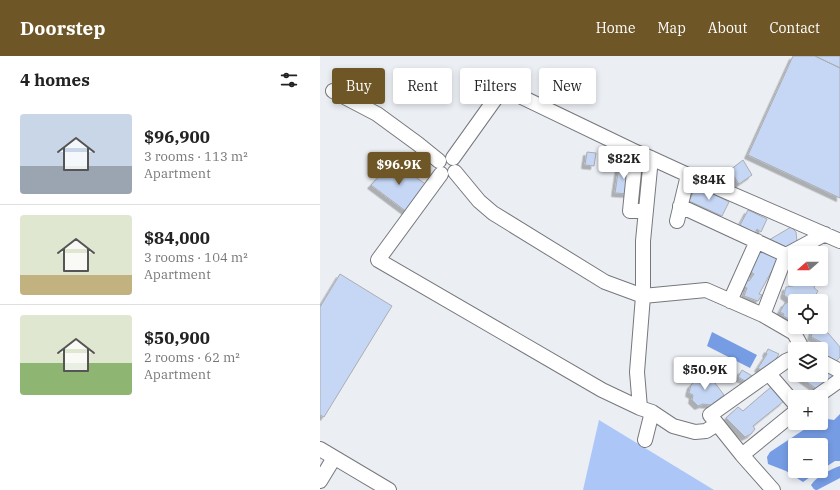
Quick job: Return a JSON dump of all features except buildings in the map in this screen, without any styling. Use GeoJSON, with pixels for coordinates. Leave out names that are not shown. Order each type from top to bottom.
{"type":"FeatureCollection","features":[{"type":"Feature","properties":{"kind":"street"},"geometry":{"type":"LineString","coordinates":[[717,424],[706,431],[695,432],[673,426],[646,410],[602,390],[378,260],[503,88],[636,152],[825,234],[840,242]]}},
{"type":"Feature","properties":{"kind":"street"},"geometry":{"type":"LineString","coordinates":[[358,104],[377,114],[447,166],[479,201],[493,213],[605,282],[643,296],[706,290],[763,315],[794,333],[799,342]]}},
{"type":"Feature","properties":{"kind":"street"},"geometry":{"type":"LineString","coordinates":[[636,152],[630,211],[646,211]]}},
{"type":"Feature","properties":{"kind":"street"},"geometry":{"type":"LineString","coordinates":[[645,440],[646,410],[637,372],[643,296],[643,241],[651,158]]}},
{"type":"Feature","properties":{"kind":"street"},"geometry":{"type":"LineString","coordinates":[[677,221],[688,175]]}},
{"type":"Feature","properties":{"kind":"street"},"geometry":{"type":"LineString","coordinates":[[680,206],[786,255]]}},
{"type":"Feature","properties":{"kind":"street"},"geometry":{"type":"LineString","coordinates":[[763,315],[786,255],[825,234]]}},
{"type":"Feature","properties":{"kind":"street"},"geometry":{"type":"LineString","coordinates":[[730,301],[757,241]]}},
{"type":"Feature","properties":{"kind":"street"},"geometry":{"type":"LineString","coordinates":[[773,490],[742,455],[710,415],[788,360]]}},
{"type":"Feature","properties":{"kind":"street"},"geometry":{"type":"LineString","coordinates":[[828,365],[840,371]]}},
{"type":"Feature","properties":{"kind":"street"},"geometry":{"type":"LineString","coordinates":[[769,374],[788,396]]}},
{"type":"Feature","properties":{"kind":"street"},"geometry":{"type":"LineString","coordinates":[[826,390],[840,380]]}},
{"type":"Feature","properties":{"kind":"street"},"geometry":{"type":"LineString","coordinates":[[742,455],[788,418]]}},
{"type":"Feature","properties":{"kind":"street"},"geometry":{"type":"LineString","coordinates":[[320,449],[389,490]]}},
{"type":"Feature","properties":{"kind":"street"},"geometry":{"type":"LineString","coordinates":[[320,481],[334,458]]}},
{"type":"Feature","properties":{"kind":"shaded area"},"geometry":{"type":"Polygon","coordinates":[[[712,332],[757,355],[750,368],[707,346],[712,332]]]}},
{"type":"Feature","properties":{"kind":"shaded area"},"geometry":{"type":"Polygon","coordinates":[[[840,414],[840,461],[835,461],[828,466],[828,438],[791,438],[803,430],[828,430],[828,419],[834,420],[840,414]]]}},
{"type":"Feature","properties":{"kind":"shaded area"},"geometry":{"type":"Polygon","coordinates":[[[599,420],[714,490],[583,490],[599,420]]]}},
{"type":"Feature","properties":{"kind":"shaded area"},"geometry":{"type":"Polygon","coordinates":[[[788,440],[788,472],[768,464],[767,457],[770,452],[788,440]]]}},
{"type":"Feature","properties":{"kind":"shaded area"},"geometry":{"type":"Polygon","coordinates":[[[840,466],[840,478],[815,490],[811,485],[817,478],[828,478],[828,471],[840,466]]]}},
{"type":"Feature","properties":{"kind":"shaded area"},"geometry":{"type":"Polygon","coordinates":[[[797,478],[809,478],[803,482],[797,478]]]}}]}
